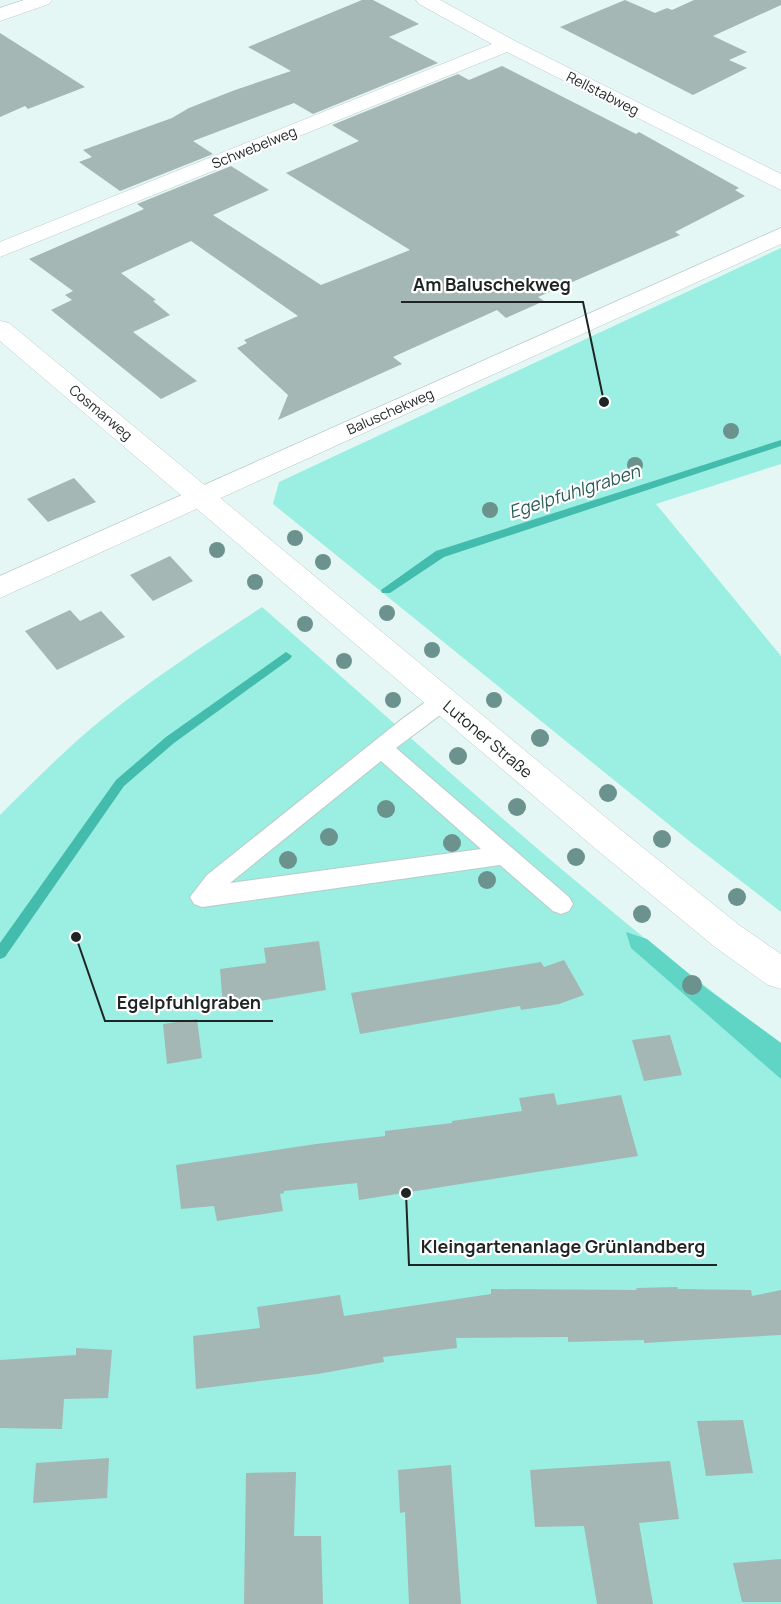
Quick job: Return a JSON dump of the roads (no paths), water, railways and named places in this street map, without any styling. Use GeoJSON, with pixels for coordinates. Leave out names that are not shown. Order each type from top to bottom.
{"type":"FeatureCollection","features":[{"type":"Feature","properties":{"kind":"street"},"geometry":{"type":"LineString","coordinates":[[0,15],[42,0]]}},
{"type":"Feature","properties":{"kind":"street","name":"Rellstabweg"},"geometry":{"type":"LineString","coordinates":[[426,0],[508,45],[781,183]]}},
{"type":"Feature","properties":{"kind":"street","name":"Schwebelweg"},"geometry":{"type":"LineString","coordinates":[[0,250],[508,45]]}},
{"type":"Feature","properties":{"kind":"street","name":"Baluschekweg"},"geometry":{"type":"LineString","coordinates":[[0,588],[781,235]]}},
{"type":"Feature","properties":{"kind":"street","name":"Cosmarweg"},"geometry":{"type":"LineString","coordinates":[[0,328],[202,496]]}},
{"type":"Feature","properties":{"kind":"street","name":"Lutoner Straße"},"geometry":{"type":"LineString","coordinates":[[202,496],[443,701],[727,936],[781,974]]}},
{"type":"Feature","properties":{"kind":"lane"},"geometry":{"type":"LineString","coordinates":[[443,701],[215,882],[202,897],[504,855]]}},
{"type":"Feature","properties":{"kind":"lane"},"geometry":{"type":"LineString","coordinates":[[382,749],[561,904]]}},
{"type":"Feature","properties":{"kind":"waterway","name":"Egelpfuhlgraben"},"geometry":{"type":"LineString","coordinates":[[386,590],[440,554],[781,443]]}},
{"type":"Feature","properties":{"kind":"waterway","name":"Egelpfuhlgraben"},"geometry":{"type":"LineString","coordinates":[[0,953],[120,783],[170,740],[286,656]]}},
{"type":"Feature","properties":{"kind":"place","name":"Am Baluschekweg"},"geometry":{"type":"Point","coordinates":[604,402]}},
{"type":"Feature","properties":{"kind":"place","name":"Egelpfuhlgraben"},"geometry":{"type":"Point","coordinates":[76,937]}},
{"type":"Feature","properties":{"kind":"place","name":"Kleingartenanlage Grünlandberg"},"geometry":{"type":"Point","coordinates":[406,1193]}}]}
